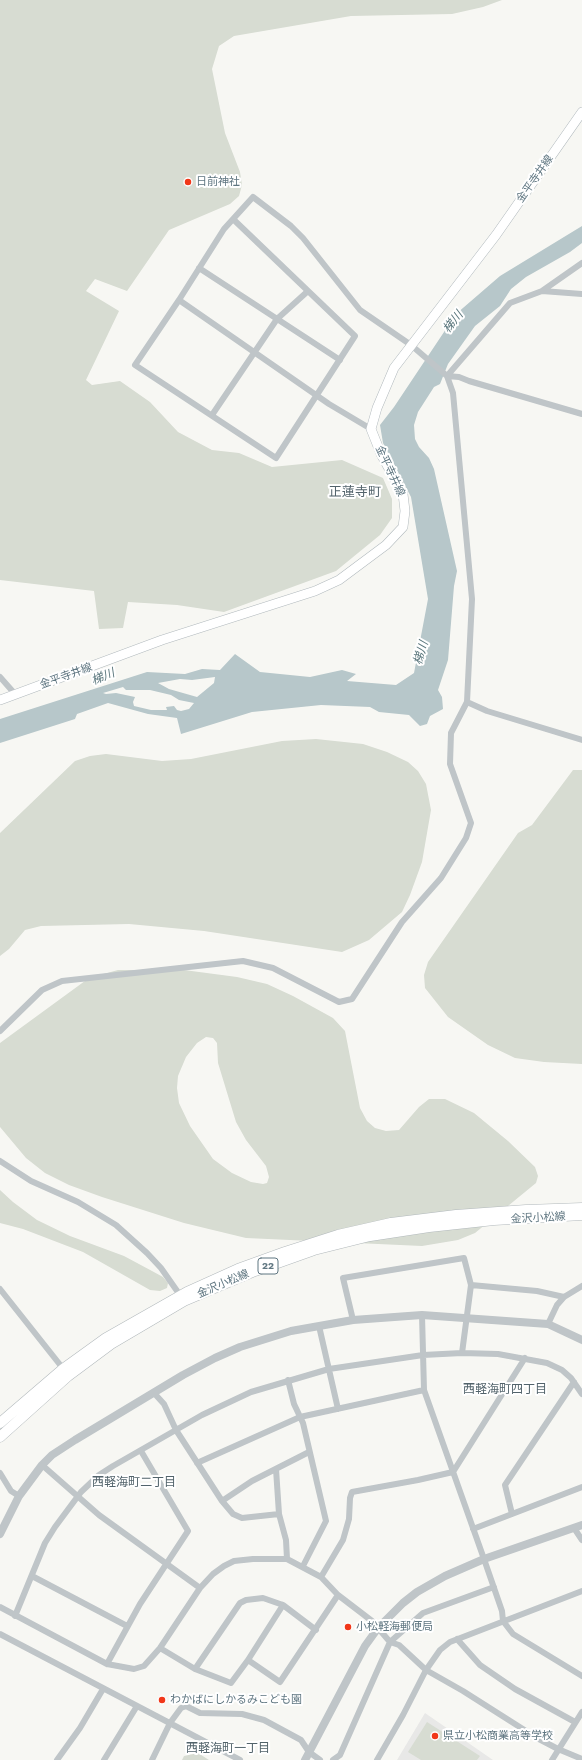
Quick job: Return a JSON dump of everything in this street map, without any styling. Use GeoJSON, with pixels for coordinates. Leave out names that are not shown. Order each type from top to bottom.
{"type":"FeatureCollection","features":[{"type":"Feature","properties":{"kind":"main road","name":"金平寺井線"},"geometry":{"type":"LineString","coordinates":[[0,700],[162,640],[315,591],[339,580],[386,545],[403,527],[405,512],[402,494],[381,454],[371,429],[377,408],[394,368],[414,348],[496,235],[582,112]]}},
{"type":"Feature","properties":{"kind":"main road","name":"金沢小松線"},"geometry":{"type":"LineString","coordinates":[[0,1423],[66,1373],[182,1298],[238,1269],[338,1235],[391,1223],[456,1215],[582,1208]]}},
{"type":"Feature","properties":{"kind":"main road","name":"金沢小松線"},"geometry":{"type":"LineString","coordinates":[[182,1298],[314,1250],[370,1236],[428,1227],[494,1220],[582,1215]]}},
{"type":"Feature","properties":{"kind":"main road","name":"金沢小松線"},"geometry":{"type":"LineString","coordinates":[[0,1437],[66,1373]]}},
{"type":"Feature","properties":{"kind":"street"},"geometry":{"type":"LineString","coordinates":[[0,1031],[42,990],[62,981],[243,960],[273,968],[339,1002],[352,999],[402,922],[441,878],[466,838],[471,823],[450,764],[451,733],[467,702],[472,599],[454,393],[447,376],[414,348],[360,310],[300,235],[291,226],[253,197],[232,219],[224,229],[179,300],[135,365],[276,458],[355,336],[232,219]]}},
{"type":"Feature","properties":{"kind":"street"},"geometry":{"type":"LineString","coordinates":[[447,376],[510,303],[542,291],[582,263]]}},
{"type":"Feature","properties":{"kind":"street"},"geometry":{"type":"LineString","coordinates":[[199,268],[340,360]]}},
{"type":"Feature","properties":{"kind":"street"},"geometry":{"type":"LineString","coordinates":[[212,415],[277,319],[308,291]]}},
{"type":"Feature","properties":{"kind":"street"},"geometry":{"type":"LineString","coordinates":[[542,291],[582,294]]}},
{"type":"Feature","properties":{"kind":"street"},"geometry":{"type":"LineString","coordinates":[[179,300],[317,395],[371,429]]}},
{"type":"Feature","properties":{"kind":"street"},"geometry":{"type":"LineString","coordinates":[[447,376],[459,377],[582,414]]}},
{"type":"Feature","properties":{"kind":"street"},"geometry":{"type":"LineString","coordinates":[[0,677],[15,694]]}},
{"type":"Feature","properties":{"kind":"street"},"geometry":{"type":"LineString","coordinates":[[467,702],[488,711],[582,740]]}},
{"type":"Feature","properties":{"kind":"street"},"geometry":{"type":"LineString","coordinates":[[0,1161],[31,1181],[78,1202],[116,1224],[161,1268],[182,1298]]}},
{"type":"Feature","properties":{"kind":"street"},"geometry":{"type":"LineString","coordinates":[[354,1320],[344,1278],[464,1258],[471,1285],[462,1353]]}},
{"type":"Feature","properties":{"kind":"street"},"geometry":{"type":"LineString","coordinates":[[471,1285],[537,1292],[564,1298]]}},
{"type":"Feature","properties":{"kind":"street"},"geometry":{"type":"LineString","coordinates":[[548,1324],[557,1305],[564,1298],[582,1286]]}},
{"type":"Feature","properties":{"kind":"street"},"geometry":{"type":"LineString","coordinates":[[0,1289],[66,1373]]}},
{"type":"Feature","properties":{"kind":"street"},"geometry":{"type":"LineString","coordinates":[[422,1315],[424,1390],[494,1587],[502,1612],[503,1621],[514,1634],[582,1676]]}},
{"type":"Feature","properties":{"kind":"street"},"geometry":{"type":"LineString","coordinates":[[0,1534],[19,1496],[42,1464],[75,1440],[154,1393],[215,1358],[240,1347],[291,1331],[319,1326],[354,1320],[422,1315],[548,1324],[582,1340]]}},
{"type":"Feature","properties":{"kind":"street"},"geometry":{"type":"LineString","coordinates":[[319,1326],[338,1409]]}},
{"type":"Feature","properties":{"kind":"street"},"geometry":{"type":"LineString","coordinates":[[15,1616],[45,1543],[54,1527],[77,1497],[99,1475],[202,1415],[251,1392],[329,1369],[422,1356],[462,1353],[498,1354],[547,1363],[562,1370],[574,1382],[582,1394]]}},
{"type":"Feature","properties":{"kind":"street"},"geometry":{"type":"LineString","coordinates":[[321,1577],[343,1540],[349,1519],[350,1498],[352,1492],[453,1472],[525,1358]]}},
{"type":"Feature","properties":{"kind":"street"},"geometry":{"type":"LineString","coordinates":[[288,1380],[294,1404],[303,1423],[326,1521],[303,1566]]}},
{"type":"Feature","properties":{"kind":"street"},"geometry":{"type":"LineString","coordinates":[[512,1514],[506,1485],[574,1382]]}},
{"type":"Feature","properties":{"kind":"street"},"geometry":{"type":"LineString","coordinates":[[197,1463],[300,1417],[424,1390]]}},
{"type":"Feature","properties":{"kind":"street"},"geometry":{"type":"LineString","coordinates":[[154,1393],[164,1404],[176,1430],[222,1501],[233,1514],[242,1518],[279,1514]]}},
{"type":"Feature","properties":{"kind":"street"},"geometry":{"type":"LineString","coordinates":[[107,1664],[140,1604],[188,1531],[141,1451]]}},
{"type":"Feature","properties":{"kind":"street"},"geometry":{"type":"LineString","coordinates":[[222,1501],[252,1481],[309,1452]]}},
{"type":"Feature","properties":{"kind":"street"},"geometry":{"type":"LineString","coordinates":[[42,1464],[77,1497],[104,1519],[200,1588]]}},
{"type":"Feature","properties":{"kind":"street"},"geometry":{"type":"LineString","coordinates":[[276,1469],[279,1514],[286,1540],[288,1559]]}},
{"type":"Feature","properties":{"kind":"street"},"geometry":{"type":"LineString","coordinates":[[0,1473],[10,1491],[19,1496]]}},
{"type":"Feature","properties":{"kind":"street"},"geometry":{"type":"LineString","coordinates":[[473,1529],[582,1487]]}},
{"type":"Feature","properties":{"kind":"street"},"geometry":{"type":"LineString","coordinates":[[307,1756],[365,1646],[378,1628],[393,1612],[417,1592],[445,1576],[484,1559],[578,1526],[582,1540]]}},
{"type":"Feature","properties":{"kind":"street"},"geometry":{"type":"LineString","coordinates":[[0,1607],[107,1664],[134,1669],[144,1666],[160,1648],[200,1588],[213,1574],[224,1566],[234,1561],[253,1559],[288,1559],[321,1577],[338,1595],[372,1621],[390,1642],[399,1645],[426,1670],[558,1749],[582,1759]]}},
{"type":"Feature","properties":{"kind":"street"},"geometry":{"type":"LineString","coordinates":[[32,1576],[127,1626]]}},
{"type":"Feature","properties":{"kind":"street"},"geometry":{"type":"LineString","coordinates":[[333,1760],[340,1755],[390,1642],[423,1613],[494,1587]]}},
{"type":"Feature","properties":{"kind":"street"},"geometry":{"type":"LineString","coordinates":[[377,1760],[403,1715],[426,1670],[440,1650],[450,1642],[457,1639],[582,1591]]}},
{"type":"Feature","properties":{"kind":"street"},"geometry":{"type":"LineString","coordinates":[[248,1660],[280,1682],[338,1595]]}},
{"type":"Feature","properties":{"kind":"street"},"geometry":{"type":"LineString","coordinates":[[195,1669],[240,1603],[263,1598],[283,1605],[316,1630]]}},
{"type":"Feature","properties":{"kind":"street"},"geometry":{"type":"LineString","coordinates":[[160,1648],[195,1669],[231,1683],[248,1660],[283,1605]]}},
{"type":"Feature","properties":{"kind":"street"},"geometry":{"type":"LineString","coordinates":[[0,1634],[240,1760]]}},
{"type":"Feature","properties":{"kind":"street"},"geometry":{"type":"LineString","coordinates":[[457,1639],[480,1666],[515,1689],[575,1722]]}},
{"type":"Feature","properties":{"kind":"street"},"geometry":{"type":"LineString","coordinates":[[58,1760],[103,1688]]}},
{"type":"Feature","properties":{"kind":"street"},"geometry":{"type":"LineString","coordinates":[[104,1760],[137,1706]]}},
{"type":"Feature","properties":{"kind":"street"},"geometry":{"type":"LineString","coordinates":[[152,1760],[170,1723],[181,1708],[186,1706],[200,1713],[249,1715],[264,1720],[301,1740],[307,1756]]}},
{"type":"Feature","properties":{"kind":"street"},"geometry":{"type":"LineString","coordinates":[[552,1760],[582,1712]]}},
{"type":"Feature","properties":{"kind":"street"},"geometry":{"type":"LineString","coordinates":[[307,1756],[320,1760]]}},
{"type":"Feature","properties":{"kind":"shaded area"},"geometry":{"type":"Polygon","coordinates":[[[0,0],[502,0],[483,7],[452,14],[351,16],[234,36],[219,46],[212,69],[225,133],[240,172],[242,185],[239,196],[230,204],[169,230],[127,291],[95,279],[86,291],[119,311],[86,380],[92,385],[120,381],[150,402],[178,432],[212,450],[239,453],[272,467],[342,460],[383,478],[392,499],[392,518],[380,535],[336,571],[224,612],[177,605],[128,602],[123,628],[99,629],[94,591],[0,580],[0,0]]]}},
{"type":"Feature","properties":{"kind":"shaded area"},"geometry":{"type":"Polygon","coordinates":[[[316,739],[363,744],[387,752],[408,762],[418,771],[426,784],[431,810],[422,862],[410,895],[402,912],[369,940],[342,952],[204,931],[129,924],[41,926],[25,930],[9,949],[0,956],[0,833],[75,761],[90,756],[106,754],[162,761],[191,759],[282,741],[316,739]]]}},
{"type":"Feature","properties":{"kind":"shaded area"},"geometry":{"type":"Polygon","coordinates":[[[573,770],[582,770],[582,1064],[544,1062],[515,1058],[488,1045],[448,1017],[425,988],[424,975],[428,962],[518,833],[532,825],[573,770]]]}},
{"type":"Feature","properties":{"kind":"shaded area"},"geometry":{"type":"Polygon","coordinates":[[[118,970],[184,970],[237,977],[267,984],[293,996],[333,1018],[345,1031],[360,1108],[367,1121],[375,1128],[386,1131],[399,1130],[419,1107],[429,1099],[445,1099],[474,1113],[508,1141],[535,1167],[538,1176],[536,1183],[475,1233],[458,1240],[422,1246],[246,1238],[184,1223],[69,1185],[45,1173],[26,1158],[0,1127],[0,1043],[89,978],[118,970]],[[206,1037],[197,1043],[186,1057],[178,1076],[177,1088],[179,1103],[190,1126],[213,1159],[232,1173],[251,1182],[263,1184],[267,1183],[269,1177],[266,1166],[246,1140],[236,1122],[218,1063],[217,1043],[213,1038],[206,1037]]]}},
{"type":"Feature","properties":{"kind":"shaded area"},"geometry":{"type":"Polygon","coordinates":[[[0,1190],[37,1220],[70,1236],[124,1256],[163,1277],[168,1283],[167,1288],[160,1291],[150,1290],[83,1252],[23,1229],[0,1223],[0,1190]]]}},
{"type":"Feature","properties":{"kind":"shaded area","name":"県立小松商業高等学校"},"geometry":{"type":"Polygon","coordinates":[[[425,1713],[493,1760],[397,1760],[425,1713]]]}},
{"type":"Feature","properties":{"kind":"shaded area","name":"県立小松商業高等学校"},"geometry":{"type":"Polygon","coordinates":[[[427,1722],[480,1756],[477,1760],[421,1760],[408,1752],[427,1722]]]}},
{"type":"Feature","properties":{"kind":"shaded area"},"geometry":{"type":"Polygon","coordinates":[[[198,1753],[209,1760],[182,1760],[184,1756],[198,1753]]]}},
{"type":"Feature","properties":{"kind":"water","name":"梯川"},"geometry":{"type":"Polygon","coordinates":[[[582,226],[582,243],[570,252],[526,277],[511,289],[500,306],[475,326],[448,364],[440,384],[434,387],[418,412],[414,425],[415,439],[419,447],[429,458],[434,469],[457,571],[454,586],[448,660],[438,690],[442,697],[443,709],[430,716],[427,724],[420,726],[409,715],[379,712],[370,707],[321,705],[252,712],[181,734],[177,718],[148,714],[108,703],[77,714],[75,719],[0,743],[0,719],[147,672],[185,674],[202,669],[220,670],[235,654],[260,672],[310,677],[342,670],[356,674],[347,681],[396,685],[414,673],[428,599],[411,497],[383,443],[380,425],[394,407],[456,314],[500,276],[582,226]],[[215,677],[192,680],[180,679],[158,683],[169,689],[197,697],[214,683],[215,677]],[[123,687],[103,693],[116,693],[135,697],[133,702],[134,706],[151,710],[167,710],[166,707],[174,706],[177,710],[181,711],[189,709],[194,703],[179,700],[171,695],[150,690],[126,690],[123,687]]]}},
{"type":"Feature","properties":{"kind":"place","name":"日前神社"},"geometry":{"type":"Point","coordinates":[188,182]}},
{"type":"Feature","properties":{"kind":"place","name":"小松軽海郵便局"},"geometry":{"type":"Point","coordinates":[348,1627]}},
{"type":"Feature","properties":{"kind":"place","name":"わかばにしかるみこども園"},"geometry":{"type":"Point","coordinates":[162,1700]}},
{"type":"Feature","properties":{"kind":"place","name":"県立小松商業高等学校"},"geometry":{"type":"Point","coordinates":[435,1736]}},
{"type":"Feature","properties":{"kind":"district","name":"正蓮寺町"},"geometry":{"type":"Point","coordinates":[355,492]}},
{"type":"Feature","properties":{"kind":"district","name":"西軽海町四丁目"},"geometry":{"type":"Point","coordinates":[505,1389]}},
{"type":"Feature","properties":{"kind":"district","name":"西軽海町二丁目"},"geometry":{"type":"Point","coordinates":[134,1482]}},
{"type":"Feature","properties":{"kind":"district","name":"西軽海町一丁目"},"geometry":{"type":"Point","coordinates":[228,1748]}}]}
